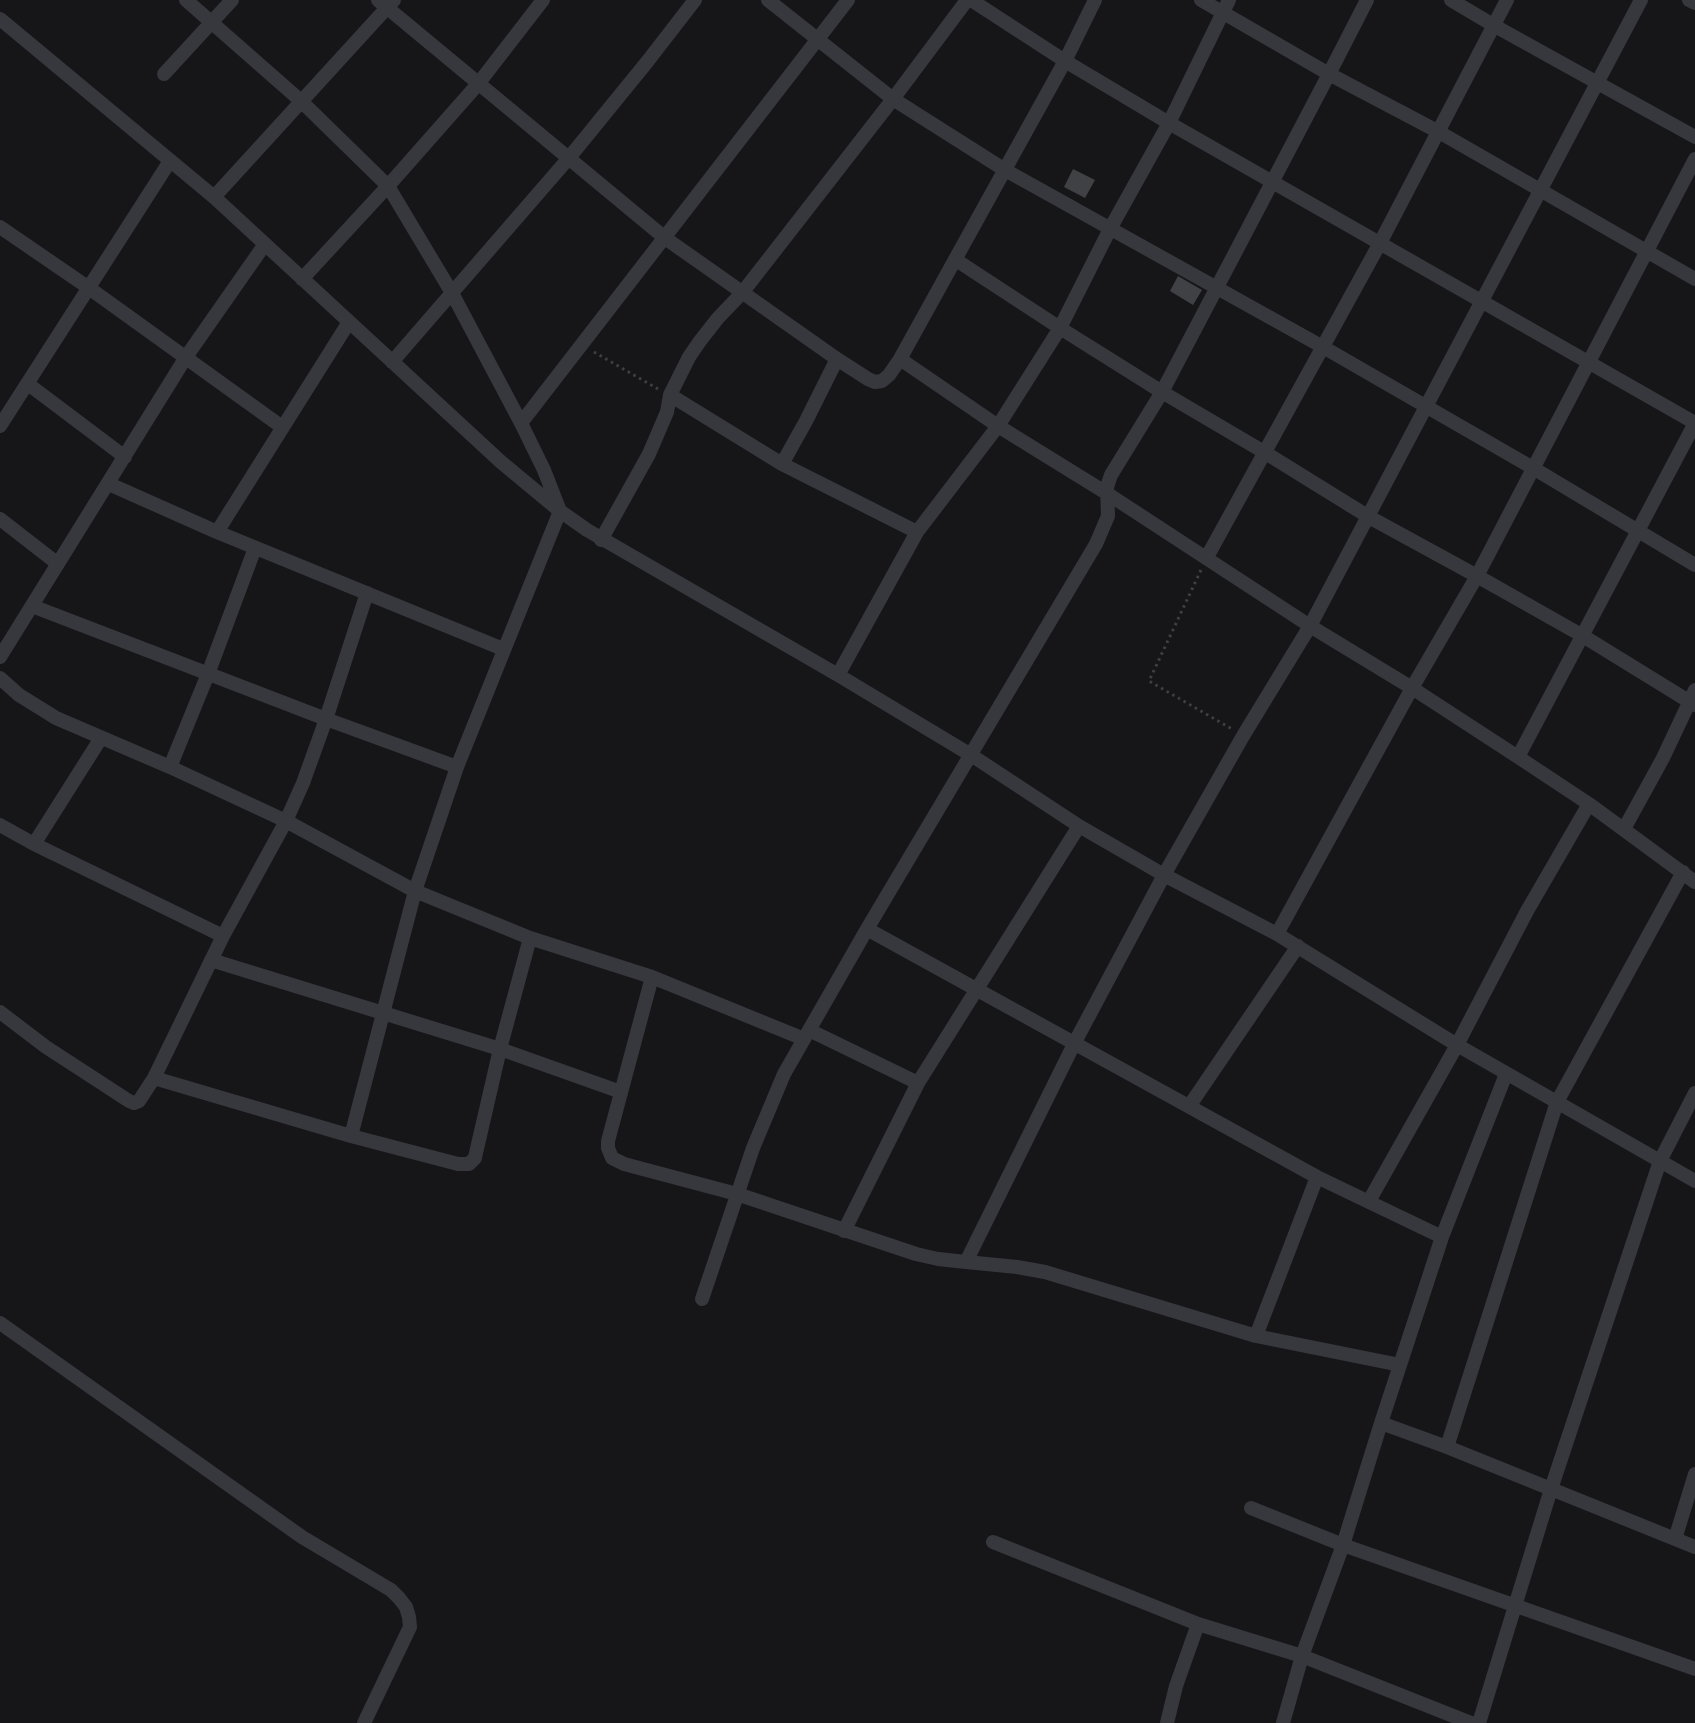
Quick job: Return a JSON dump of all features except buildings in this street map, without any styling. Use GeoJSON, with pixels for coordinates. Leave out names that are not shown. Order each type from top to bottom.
{"type":"FeatureCollection","features":[{"type":"Feature","properties":{"kind":"street"},"geometry":{"type":"LineString","coordinates":[[186,0],[301,101],[388,186],[452,293],[521,423],[544,470],[560,511],[457,767],[415,891],[351,1136]]}},
{"type":"Feature","properties":{"kind":"street"},"geometry":{"type":"LineString","coordinates":[[164,74],[232,0]]}},
{"type":"Feature","properties":{"kind":"street"},"geometry":{"type":"LineString","coordinates":[[302,279],[388,186],[478,84],[543,0]]}},
{"type":"Feature","properties":{"kind":"street"},"geometry":{"type":"LineString","coordinates":[[392,362],[568,159],[695,0]]}},
{"type":"Feature","properties":{"kind":"street"},"geometry":{"type":"LineString","coordinates":[[768,0],[893,99],[1005,170],[1323,347],[1425,408],[1533,468],[1695,565]]}},
{"type":"Feature","properties":{"kind":"street"},"geometry":{"type":"LineString","coordinates":[[521,423],[848,0]]}},
{"type":"Feature","properties":{"kind":"street"},"geometry":{"type":"LineString","coordinates":[[601,540],[650,454],[667,412],[670,395],[700,341],[718,318],[742,293],[893,99],[967,0]]}},
{"type":"Feature","properties":{"kind":"street"},"geometry":{"type":"LineString","coordinates":[[971,0],[1065,61],[1169,123],[1695,423],[1518,757]]}},
{"type":"Feature","properties":{"kind":"street"},"geometry":{"type":"LineString","coordinates":[[214,197],[387,3],[478,84],[665,238],[868,380],[882,381],[889,375],[900,359],[956,260],[1065,61],[1095,0]]}},
{"type":"Feature","properties":{"kind":"street"},"geometry":{"type":"LineString","coordinates":[[1201,0],[1329,74],[1440,132],[1695,279]]}},
{"type":"Feature","properties":{"kind":"street"},"geometry":{"type":"LineString","coordinates":[[838,675],[916,532],[998,426],[1060,328],[1110,229],[1169,123],[1229,0]]}},
{"type":"Feature","properties":{"kind":"street"},"geometry":{"type":"LineString","coordinates":[[702,1299],[737,1194],[767,1113],[784,1074],[1096,544],[1108,516],[1107,488],[1111,475],[1162,392],[1367,0]]}},
{"type":"Feature","properties":{"kind":"street"},"geometry":{"type":"LineString","coordinates":[[1451,0],[1695,137]]}},
{"type":"Feature","properties":{"kind":"street"},"geometry":{"type":"LineString","coordinates":[[1207,557],[1440,132],[1507,0]]}},
{"type":"Feature","properties":{"kind":"street"},"geometry":{"type":"LineString","coordinates":[[966,1262],[1074,1042],[1164,875],[1243,736],[1310,626],[1641,0]]}},
{"type":"Feature","properties":{"kind":"street"},"geometry":{"type":"LineString","coordinates":[[1689,0],[1695,3]]}},
{"type":"Feature","properties":{"kind":"street"},"geometry":{"type":"LineString","coordinates":[[0,19],[214,197],[501,462],[560,511],[601,540],[838,675],[971,755],[1079,826],[1164,875],[1278,934],[1506,1074],[1695,1181]]}},
{"type":"Feature","properties":{"kind":"street"},"geometry":{"type":"LineString","coordinates":[[1278,934],[1412,688],[1477,576],[1695,159]]}},
{"type":"Feature","properties":{"kind":"street"},"geometry":{"type":"LineString","coordinates":[[0,426],[170,161]]}},
{"type":"Feature","properties":{"kind":"street"},"geometry":{"type":"LineString","coordinates":[[0,227],[89,288],[282,427]]}},
{"type":"Feature","properties":{"kind":"street"},"geometry":{"type":"LineString","coordinates":[[0,657],[186,357],[265,244]]}},
{"type":"Feature","properties":{"kind":"street"},"geometry":{"type":"LineString","coordinates":[[956,260],[1162,392],[1369,517],[1693,699],[1624,829]]}},
{"type":"Feature","properties":{"kind":"street"},"geometry":{"type":"LineString","coordinates":[[217,532],[349,322]]}},
{"type":"Feature","properties":{"kind":"street"},"geometry":{"type":"LineString","coordinates":[[782,464],[837,359]]}},
{"type":"Feature","properties":{"kind":"street"},"geometry":{"type":"LineString","coordinates":[[900,359],[998,426],[1207,557],[1310,626],[1412,688],[1518,757],[1589,804],[1695,882]]}},
{"type":"Feature","properties":{"kind":"street"},"geometry":{"type":"LineString","coordinates":[[28,384],[125,457]]}},
{"type":"Feature","properties":{"kind":"street"},"geometry":{"type":"LineString","coordinates":[[670,395],[782,464],[916,532]]}},
{"type":"Feature","properties":{"kind":"street"},"geometry":{"type":"LineString","coordinates":[[108,484],[255,548],[503,649]]}},
{"type":"Feature","properties":{"kind":"street"},"geometry":{"type":"LineString","coordinates":[[0,519],[58,564]]}},
{"type":"Feature","properties":{"kind":"street"},"geometry":{"type":"LineString","coordinates":[[170,767],[208,674],[255,548]]}},
{"type":"Feature","properties":{"kind":"street"},"geometry":{"type":"LineString","coordinates":[[0,1012],[46,1047],[129,1101],[139,1102],[154,1078],[223,936],[286,821],[303,784],[367,593]]}},
{"type":"Feature","properties":{"kind":"street"},"geometry":{"type":"LineString","coordinates":[[32,606],[326,719],[457,767]]}},
{"type":"Feature","properties":{"kind":"street"},"geometry":{"type":"LineString","coordinates":[[0,678],[39,709],[56,718],[170,767],[286,821],[415,891],[530,938],[652,977],[806,1034],[918,1083]]}},
{"type":"Feature","properties":{"kind":"street"},"geometry":{"type":"LineString","coordinates":[[34,844],[101,738]]}},
{"type":"Feature","properties":{"kind":"street"},"geometry":{"type":"LineString","coordinates":[[1369,1201],[1527,911],[1589,804]]}},
{"type":"Feature","properties":{"kind":"street"},"geometry":{"type":"LineString","coordinates":[[0,825],[34,844],[223,936]]}},
{"type":"Feature","properties":{"kind":"street"},"geometry":{"type":"LineString","coordinates":[[844,1231],[918,1083],[1079,826]]}},
{"type":"Feature","properties":{"kind":"street"},"geometry":{"type":"LineString","coordinates":[[1447,1447],[1557,1102],[1683,872]]}},
{"type":"Feature","properties":{"kind":"street"},"geometry":{"type":"LineString","coordinates":[[868,929],[1317,1176],[1442,1238]]}},
{"type":"Feature","properties":{"kind":"street"},"geometry":{"type":"LineString","coordinates":[[154,1078],[351,1136],[458,1164],[469,1164],[475,1158],[500,1049],[530,938]]}},
{"type":"Feature","properties":{"kind":"street"},"geometry":{"type":"LineString","coordinates":[[1190,1106],[1298,946]]}},
{"type":"Feature","properties":{"kind":"street"},"geometry":{"type":"LineString","coordinates":[[211,960],[500,1049],[621,1092]]}},
{"type":"Feature","properties":{"kind":"street"},"geometry":{"type":"LineString","coordinates":[[652,977],[608,1141],[608,1148],[612,1158],[624,1164],[737,1194],[916,1254],[938,1259],[1017,1266],[1045,1272],[1256,1336],[1400,1365]]}},
{"type":"Feature","properties":{"kind":"street"},"geometry":{"type":"LineString","coordinates":[[1283,1723],[1302,1656],[1344,1545],[1381,1423],[1442,1238],[1506,1074]]}},
{"type":"Feature","properties":{"kind":"street"},"geometry":{"type":"LineString","coordinates":[[1479,1723],[1551,1489],[1660,1161],[1695,1092]]}},
{"type":"Feature","properties":{"kind":"street"},"geometry":{"type":"LineString","coordinates":[[1256,1336],[1317,1176]]}},
{"type":"Feature","properties":{"kind":"street"},"geometry":{"type":"LineString","coordinates":[[0,1323],[302,1537],[391,1590],[399,1598],[406,1607],[410,1617],[410,1627],[364,1723]]}},
{"type":"Feature","properties":{"kind":"street"},"geometry":{"type":"LineString","coordinates":[[1381,1423],[1447,1447],[1695,1547]]}},
{"type":"Feature","properties":{"kind":"street"},"geometry":{"type":"LineString","coordinates":[[1675,1538],[1695,1474]]}},
{"type":"Feature","properties":{"kind":"street"},"geometry":{"type":"LineString","coordinates":[[1251,1508],[1344,1545],[1695,1668]]}},
{"type":"Feature","properties":{"kind":"street"},"geometry":{"type":"LineString","coordinates":[[993,1542],[1198,1624],[1302,1656],[1471,1723]]}},
{"type":"Feature","properties":{"kind":"street"},"geometry":{"type":"LineString","coordinates":[[1167,1723],[1176,1686],[1198,1624]]}},
{"type":"Feature","properties":{"kind":"path"},"geometry":{"type":"LineString","coordinates":[[580,345],[670,395]]}},
{"type":"Feature","properties":{"kind":"path"},"geometry":{"type":"LineString","coordinates":[[1207,557],[1149,681],[1243,736]]}}]}
